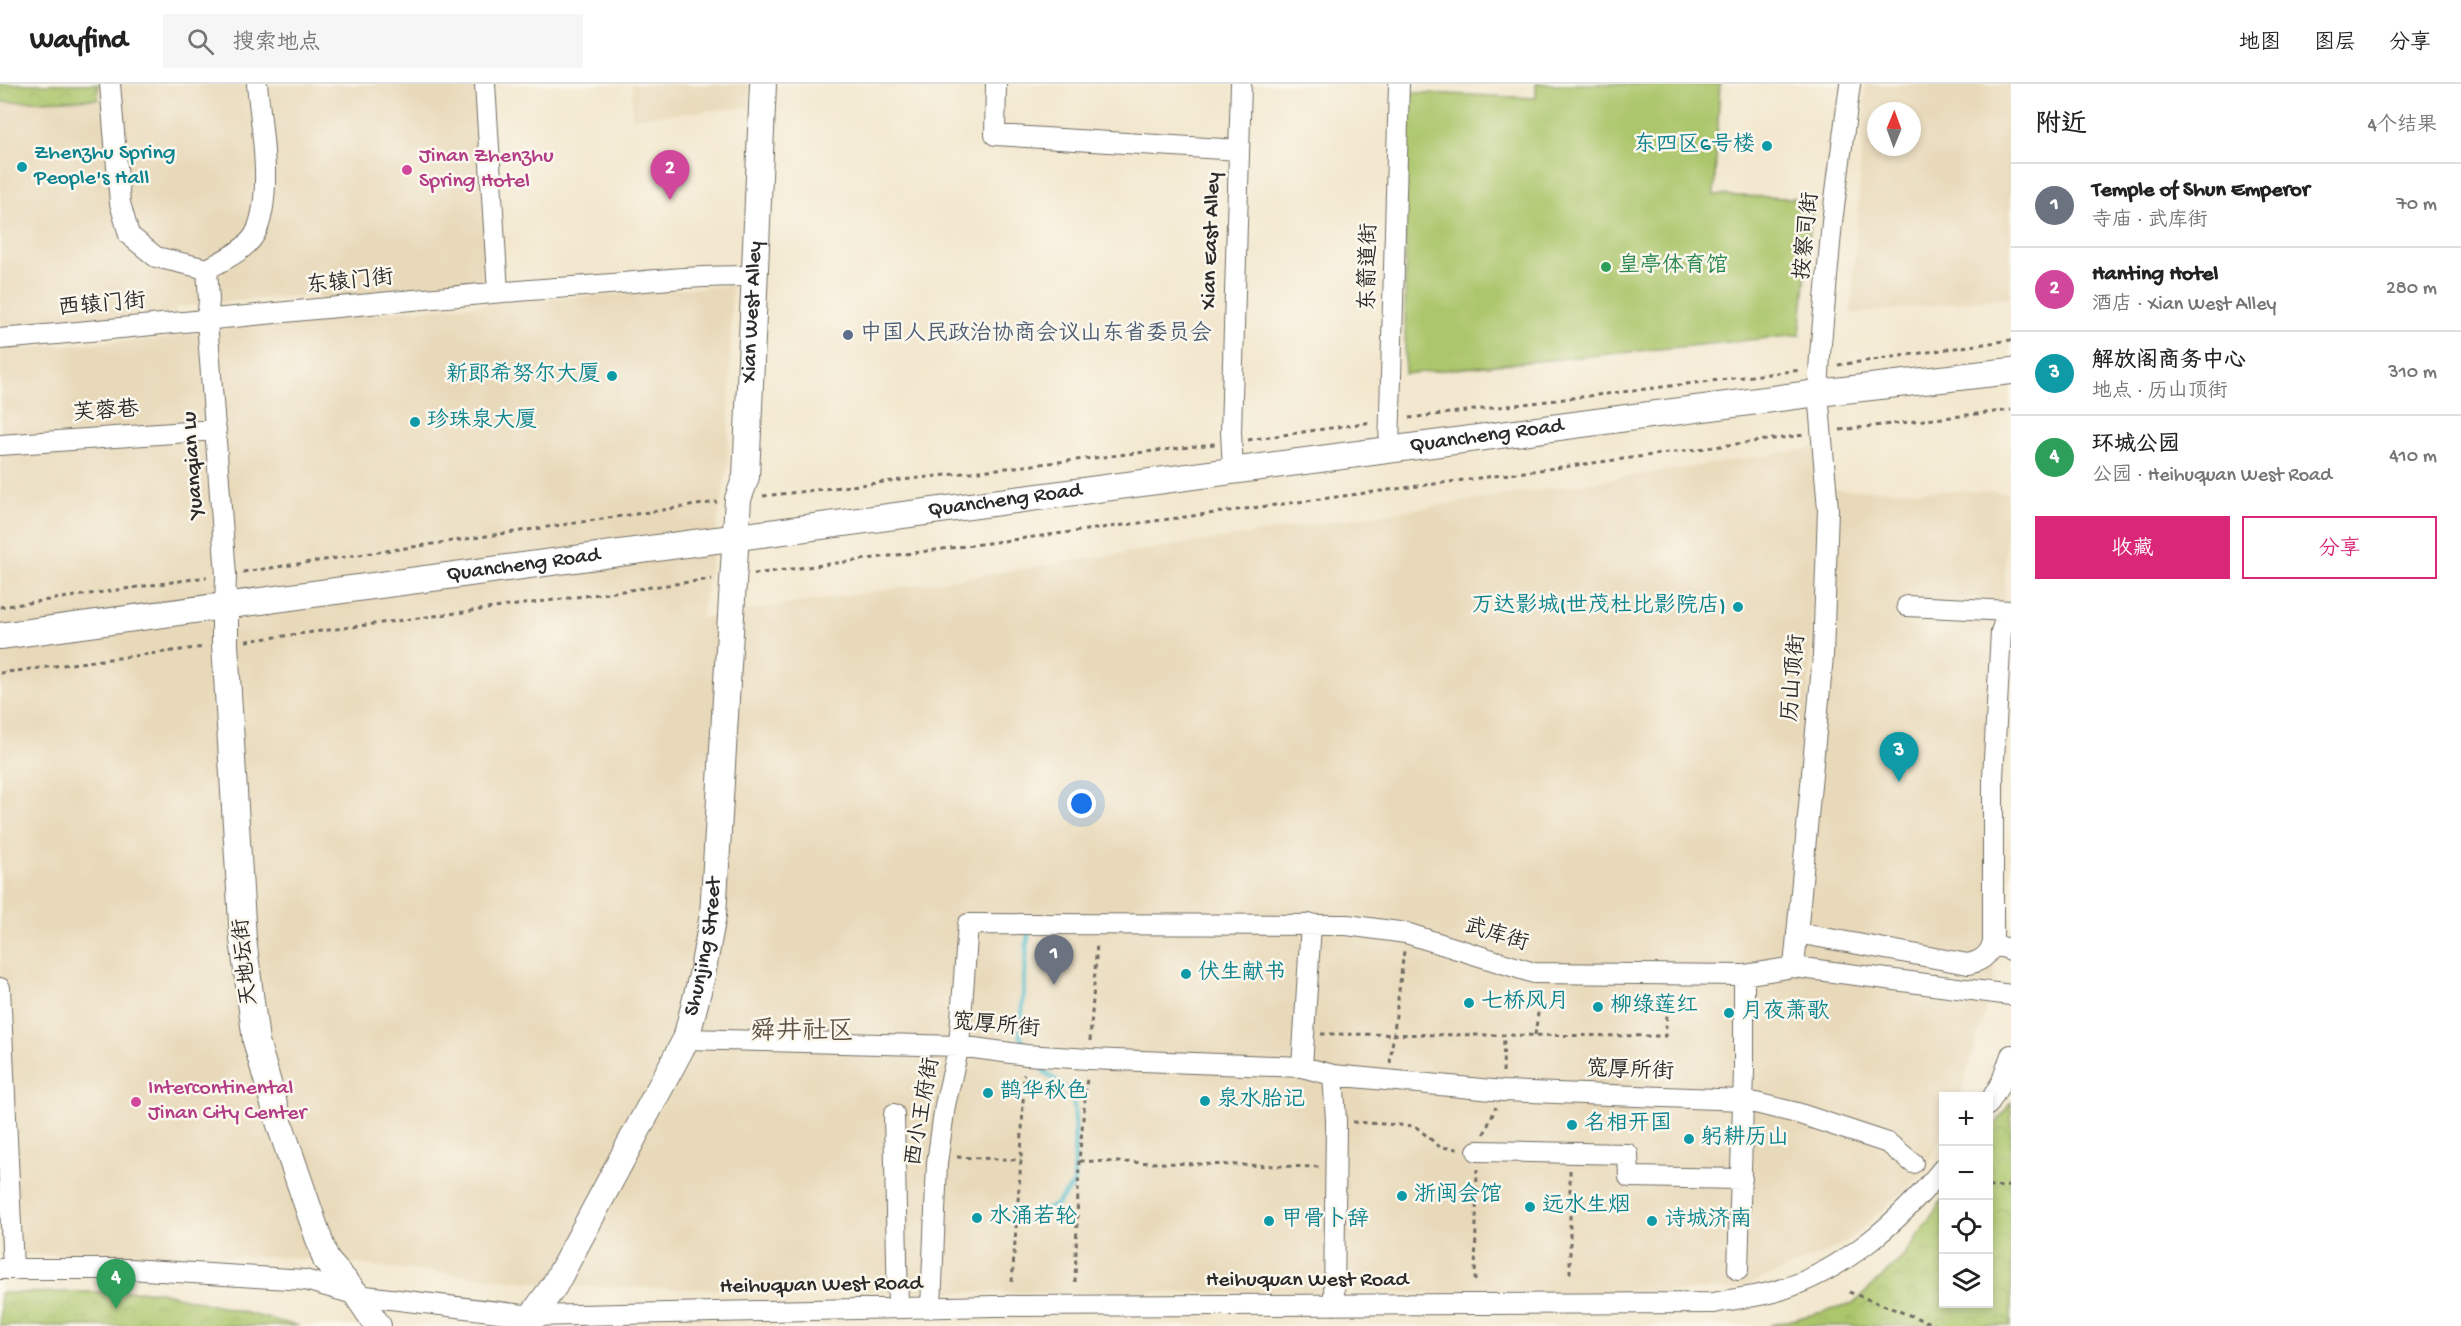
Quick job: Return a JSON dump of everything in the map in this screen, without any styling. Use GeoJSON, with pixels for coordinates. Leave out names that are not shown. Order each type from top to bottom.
{"type":"FeatureCollection","features":[{"type":"Feature","properties":{"kind":"main road","name":"Xian West Alley"},"geometry":{"type":"LineString","coordinates":[[737,538],[738,499],[746,477],[764,84]]}},
{"type":"Feature","properties":{"kind":"main road","name":"Quancheng Road"},"geometry":{"type":"LineString","coordinates":[[0,636],[1818,393],[2011,371]]}},
{"type":"Feature","properties":{"kind":"main road","name":"Shunjing Street"},"geometry":{"type":"LineString","coordinates":[[531,1321],[554,1286],[686,1039],[702,975],[713,915],[737,538]]}},
{"type":"Feature","properties":{"kind":"main road","name":"天地坛街"},"geometry":{"type":"LineString","coordinates":[[225,606],[225,644],[243,939],[256,1041],[280,1125],[326,1260],[357,1295],[378,1326]]}},
{"type":"Feature","properties":{"kind":"street"},"geometry":{"type":"LineString","coordinates":[[110,84],[120,203],[129,235],[156,257],[207,269],[237,253],[257,232],[266,172],[257,84]]}},
{"type":"Feature","properties":{"kind":"street"},"geometry":{"type":"LineString","coordinates":[[484,84],[498,292]]}},
{"type":"Feature","properties":{"kind":"street"},"geometry":{"type":"LineString","coordinates":[[996,84],[995,135],[1239,150]]}},
{"type":"Feature","properties":{"kind":"street","name":"Xian East Alley"},"geometry":{"type":"LineString","coordinates":[[1233,471],[1241,84]]}},
{"type":"Feature","properties":{"kind":"street","name":"东箭道街"},"geometry":{"type":"LineString","coordinates":[[1389,450],[1399,84]]}},
{"type":"Feature","properties":{"kind":"street","name":"按察司街"},"geometry":{"type":"LineString","coordinates":[[1818,393],[1832,222],[1850,84]]}},
{"type":"Feature","properties":{"kind":"street","name":"Yuanqian Lu"},"geometry":{"type":"LineString","coordinates":[[207,269],[209,300],[207,321],[226,575],[225,606]]}},
{"type":"Feature","properties":{"kind":"street","name":"东辕门街"},"geometry":{"type":"LineString","coordinates":[[207,321],[498,292],[715,276],[756,276]]}},
{"type":"Feature","properties":{"kind":"street","name":"西辕门街"},"geometry":{"type":"LineString","coordinates":[[0,339],[207,321]]}},
{"type":"Feature","properties":{"kind":"street","name":"历山顶街"},"geometry":{"type":"LineString","coordinates":[[1794,968],[1823,656],[1827,509],[1818,393]]}},
{"type":"Feature","properties":{"kind":"street","name":"芙蓉巷"},"geometry":{"type":"LineString","coordinates":[[0,445],[216,430]]}},
{"type":"Feature","properties":{"kind":"street"},"geometry":{"type":"LineString","coordinates":[[1797,933],[1968,964],[1979,962],[2002,947],[2001,632],[2009,611],[1907,606]]}},
{"type":"Feature","properties":{"kind":"street","name":"武库街"},"geometry":{"type":"LineString","coordinates":[[968,924],[1347,925],[1406,933],[1534,973],[1744,975],[1794,968],[2011,995]]}},
{"type":"Feature","properties":{"kind":"street","name":"西小王府街"},"geometry":{"type":"LineString","coordinates":[[931,1308],[938,1156],[945,1105],[959,1046],[968,924]]}},
{"type":"Feature","properties":{"kind":"street"},"geometry":{"type":"LineString","coordinates":[[1302,1068],[1311,924]]}},
{"type":"Feature","properties":{"kind":"street"},"geometry":{"type":"LineString","coordinates":[[1738,1270],[1742,1179],[1744,975]]}},
{"type":"Feature","properties":{"kind":"street"},"geometry":{"type":"LineString","coordinates":[[0,988],[6,1268]]}},
{"type":"Feature","properties":{"kind":"street","name":"宽厚所街"},"geometry":{"type":"LineString","coordinates":[[686,1039],[959,1046],[1047,1056],[1302,1068],[1333,1075],[1503,1091],[1743,1100],[1797,1113],[1888,1143],[1913,1164]]}},
{"type":"Feature","properties":{"kind":"street"},"geometry":{"type":"LineString","coordinates":[[1993,1098],[2002,1081],[2011,1055]]}},
{"type":"Feature","properties":{"kind":"street"},"geometry":{"type":"LineString","coordinates":[[1333,1075],[1336,1120],[1334,1305]]}},
{"type":"Feature","properties":{"kind":"street"},"geometry":{"type":"LineString","coordinates":[[894,1114],[898,1308]]}},
{"type":"Feature","properties":{"kind":"street"},"geometry":{"type":"LineString","coordinates":[[1477,1151],[1628,1154],[1629,1177],[1742,1179]]}},
{"type":"Feature","properties":{"kind":"street","name":"Heihuquan West Road"},"geometry":{"type":"LineString","coordinates":[[6,1268],[129,1269],[305,1280],[357,1295],[531,1321],[898,1308],[1714,1303],[1764,1294],[1830,1269],[1873,1238],[1939,1173]]}},
{"type":"Feature","properties":{"kind":"path"},"geometry":{"type":"LineString","coordinates":[[0,607],[738,499],[1233,442],[1390,420],[1821,368],[2011,340]]}},
{"type":"Feature","properties":{"kind":"path"},"geometry":{"type":"LineString","coordinates":[[0,673],[1820,433],[2011,410]]}},
{"type":"Feature","properties":{"kind":"path"},"geometry":{"type":"LineString","coordinates":[[1388,1080],[1406,933]]}},
{"type":"Feature","properties":{"kind":"path"},"geometry":{"type":"LineString","coordinates":[[1536,1035],[1544,972]]}},
{"type":"Feature","properties":{"kind":"path"},"geometry":{"type":"LineString","coordinates":[[1304,1034],[1665,1036],[1671,974]]}},
{"type":"Feature","properties":{"kind":"path"},"geometry":{"type":"LineString","coordinates":[[1012,1282],[1026,1054]]}},
{"type":"Feature","properties":{"kind":"path"},"geometry":{"type":"LineString","coordinates":[[1336,1120],[1415,1126],[1440,1147],[1477,1151],[1475,1281]]}},
{"type":"Feature","properties":{"kind":"path"},"geometry":{"type":"LineString","coordinates":[[1570,1154],[1570,1278]]}},
{"type":"Feature","properties":{"kind":"path"},"geometry":{"type":"LineString","coordinates":[[938,1156],[1021,1160]]}},
{"type":"Feature","properties":{"kind":"path"},"geometry":{"type":"LineString","coordinates":[[1075,1282],[1079,1161],[1336,1167]]}},
{"type":"Feature","properties":{"kind":"path"},"geometry":{"type":"LineString","coordinates":[[1993,1187],[2011,1186]]}},
{"type":"Feature","properties":{"kind":"path"},"geometry":{"type":"LineString","coordinates":[[1849,1292],[1938,1326]]}},
{"type":"Feature","properties":{"kind":"shaded area"},"geometry":{"type":"Polygon","coordinates":[[[0,84],[480,84],[490,289],[320,302],[319,295],[246,300],[175,307],[175,313],[0,332],[0,84]]]}},
{"type":"Feature","properties":{"kind":"shaded area"},"geometry":{"type":"Polygon","coordinates":[[[632,84],[750,84],[749,107],[632,118],[632,84]]]}},
{"type":"Feature","properties":{"kind":"shaded area"},"geometry":{"type":"Polygon","coordinates":[[[1866,84],[2011,84],[2011,297],[1851,314],[1866,84]]]}},
{"type":"Feature","properties":{"kind":"shaded area"},"geometry":{"type":"Polygon","coordinates":[[[732,285],[728,464],[701,618],[1822,447],[1798,896],[1826,489],[2007,492],[1994,982],[1961,1092],[1939,1092],[1939,1140],[1923,1174],[1841,1246],[1737,1289],[1633,1293],[837,1292],[569,1286],[286,1257],[0,1254],[0,349],[162,339],[263,322],[732,285]]]}},
{"type":"Feature","properties":{"kind":"green space"},"geometry":{"type":"Polygon","coordinates":[[[0,84],[98,84],[98,99],[0,102],[0,84]]]}},
{"type":"Feature","properties":{"kind":"green space","name":"皇亭体育馆"},"geometry":{"type":"Polygon","coordinates":[[[1536,84],[1720,84],[1714,195],[1813,199],[1800,335],[1405,374],[1406,92],[1536,98],[1536,84]]]}},
{"type":"Feature","properties":{"kind":"green space"},"geometry":{"type":"Polygon","coordinates":[[[2011,1102],[2011,1326],[1768,1326],[1853,1304],[1904,1256],[1939,1205],[1939,1308],[1993,1308],[1993,1128],[2011,1102]]]}},
{"type":"Feature","properties":{"kind":"green space"},"geometry":{"type":"Polygon","coordinates":[[[156,1291],[299,1326],[0,1326],[0,1293],[156,1291]]]}},
{"type":"Feature","properties":{"kind":"waterway"},"geometry":{"type":"LineString","coordinates":[[1028,933],[1020,1036],[1030,1051]]}},
{"type":"Feature","properties":{"kind":"waterway"},"geometry":{"type":"LineString","coordinates":[[1037,1061],[1045,1072],[1072,1094],[1075,1114],[1074,1184],[1056,1205],[1047,1209]]}},
{"type":"Feature","properties":{"kind":"place","name":"东四区6号楼"},"geometry":{"type":"Point","coordinates":[1767,146]}},
{"type":"Feature","properties":{"kind":"place","name":"Zhenzhu Spring People's Hall"},"geometry":{"type":"Point","coordinates":[22,167]}},
{"type":"Feature","properties":{"kind":"place","name":"Jinan Zhenzhu Spring Hotel"},"geometry":{"type":"Point","coordinates":[407,170]}},
{"type":"Feature","properties":{"kind":"place","name":"Hanting Hotel"},"geometry":{"type":"Point","coordinates":[670,200]}},
{"type":"Feature","properties":{"kind":"place","name":"皇亭体育馆"},"geometry":{"type":"Point","coordinates":[1606,267]}},
{"type":"Feature","properties":{"kind":"place","name":"中国人民政治协商会议山东省委员会"},"geometry":{"type":"Point","coordinates":[848,335]}},
{"type":"Feature","properties":{"kind":"place","name":"新郎希努尔大厦"},"geometry":{"type":"Point","coordinates":[612,376]}},
{"type":"Feature","properties":{"kind":"place","name":"珍珠泉大厦"},"geometry":{"type":"Point","coordinates":[415,422]}},
{"type":"Feature","properties":{"kind":"place","name":"万达影城(世茂杜比影院店)"},"geometry":{"type":"Point","coordinates":[1738,607]}},
{"type":"Feature","properties":{"kind":"place","name":"解放阁商务中心"},"geometry":{"type":"Point","coordinates":[1899,782]}},
{"type":"Feature","properties":{"kind":"place","name":"伏生献书"},"geometry":{"type":"Point","coordinates":[1186,974]}},
{"type":"Feature","properties":{"kind":"place","name":"Temple of Shun Emperor"},"geometry":{"type":"Point","coordinates":[1054,985]}},
{"type":"Feature","properties":{"kind":"place","name":"七桥风月"},"geometry":{"type":"Point","coordinates":[1469,1003]}},
{"type":"Feature","properties":{"kind":"place","name":"柳绿莲红"},"geometry":{"type":"Point","coordinates":[1598,1007]}},
{"type":"Feature","properties":{"kind":"place","name":"月夜萧歌"},"geometry":{"type":"Point","coordinates":[1729,1013]}},
{"type":"Feature","properties":{"kind":"place","name":"鹊华秋色"},"geometry":{"type":"Point","coordinates":[988,1093]}},
{"type":"Feature","properties":{"kind":"place","name":"泉水胎记"},"geometry":{"type":"Point","coordinates":[1205,1101]}},
{"type":"Feature","properties":{"kind":"place","name":"Intercontinental Jinan City Center"},"geometry":{"type":"Point","coordinates":[136,1102]}},
{"type":"Feature","properties":{"kind":"place","name":"名相开国"},"geometry":{"type":"Point","coordinates":[1572,1125]}},
{"type":"Feature","properties":{"kind":"place","name":"躬耕历山"},"geometry":{"type":"Point","coordinates":[1689,1139]}},
{"type":"Feature","properties":{"kind":"place","name":"浙闽会馆"},"geometry":{"type":"Point","coordinates":[1402,1196]}},
{"type":"Feature","properties":{"kind":"place","name":"远水生烟"},"geometry":{"type":"Point","coordinates":[1530,1207]}},
{"type":"Feature","properties":{"kind":"place","name":"水涌若轮"},"geometry":{"type":"Point","coordinates":[977,1218]}},
{"type":"Feature","properties":{"kind":"place","name":"甲骨卜辞"},"geometry":{"type":"Point","coordinates":[1269,1221]}},
{"type":"Feature","properties":{"kind":"place","name":"诗城济南"},"geometry":{"type":"Point","coordinates":[1652,1221]}},
{"type":"Feature","properties":{"kind":"place","name":"环城公园"},"geometry":{"type":"Point","coordinates":[116,1309]}},
{"type":"Feature","properties":{"kind":"district","name":"舜井社区"},"geometry":{"type":"Point","coordinates":[802,1033]}}]}
